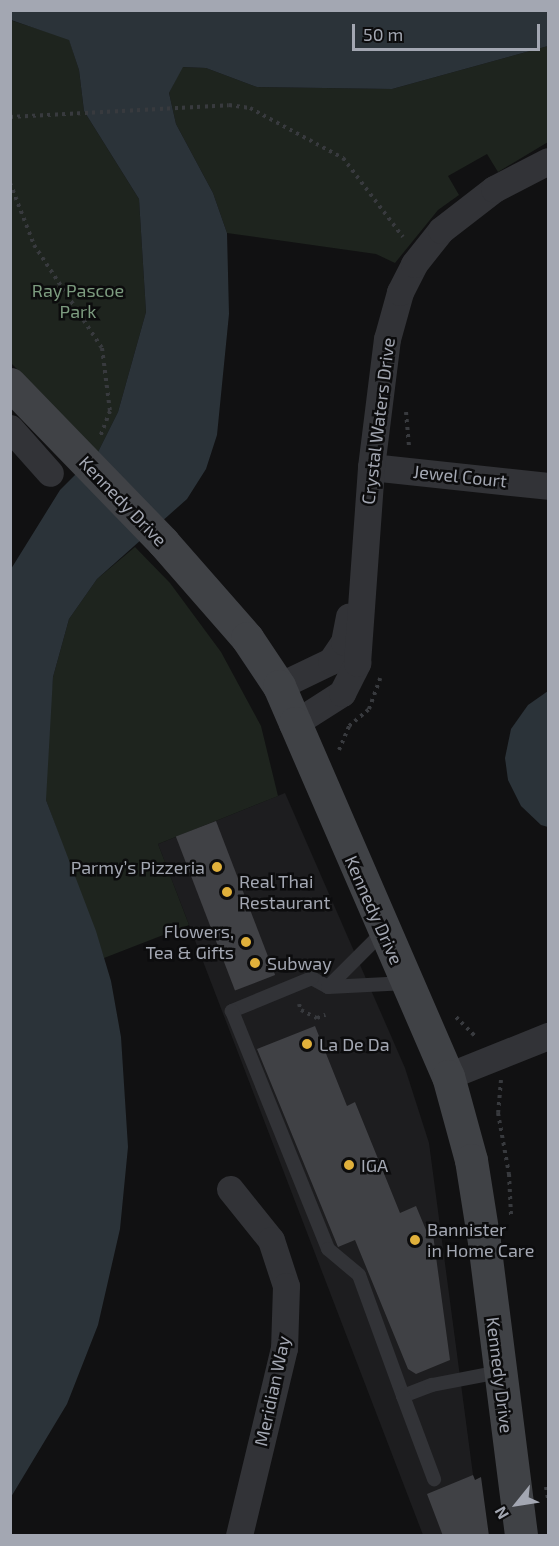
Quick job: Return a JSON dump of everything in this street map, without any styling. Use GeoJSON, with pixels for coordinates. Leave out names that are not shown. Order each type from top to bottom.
{"type":"FeatureCollection","features":[{"type":"Feature","properties":{"kind":"street","name":"Crystal Waters Drive"},"geometry":{"type":"LineString","coordinates":[[295,723],[336,699],[353,678],[362,628],[364,538],[371,466],[387,339],[400,292],[414,264],[441,230],[465,209],[494,189],[549,161]]}},
{"type":"Feature","properties":{"kind":"street","name":"Kennedy Drive"},"geometry":{"type":"LineString","coordinates":[[10,384],[85,449],[247,638],[279,686],[448,1076],[471,1160],[521,1536]]}},
{"type":"Feature","properties":{"kind":"street"},"geometry":{"type":"LineString","coordinates":[[10,429],[50,473]]}},
{"type":"Feature","properties":{"kind":"street","name":"Jewel Court"},"geometry":{"type":"LineString","coordinates":[[371,466],[549,486]]}},
{"type":"Feature","properties":{"kind":"street","name":"Crystal Waters Drive"},"geometry":{"type":"LineString","coordinates":[[279,686],[322,667],[338,655],[344,642],[364,538]]}},
{"type":"Feature","properties":{"kind":"street"},"geometry":{"type":"LineString","coordinates":[[448,1076],[549,1036]]}},
{"type":"Feature","properties":{"kind":"street","name":"Meridian Way"},"geometry":{"type":"LineString","coordinates":[[230,1189],[271,1240],[286,1286],[284,1348],[239,1536]]}},
{"type":"Feature","properties":{"kind":"lane"},"geometry":{"type":"LineString","coordinates":[[328,987],[384,931]]}},
{"type":"Feature","properties":{"kind":"lane"},"geometry":{"type":"LineString","coordinates":[[407,983],[328,987],[312,978],[232,1011],[328,1249],[359,1275],[434,1479]]}},
{"type":"Feature","properties":{"kind":"lane"},"geometry":{"type":"LineString","coordinates":[[403,1396],[432,1385],[499,1372]]}},
{"type":"Feature","properties":{"kind":"path"},"geometry":{"type":"LineString","coordinates":[[10,117],[229,105],[250,108],[343,158],[408,242]]}},
{"type":"Feature","properties":{"kind":"path"},"geometry":{"type":"LineString","coordinates":[[10,183],[34,246],[102,348],[110,411],[85,449]]}},
{"type":"Feature","properties":{"kind":"path"},"geometry":{"type":"LineString","coordinates":[[406,407],[409,451]]}},
{"type":"Feature","properties":{"kind":"path"},"geometry":{"type":"LineString","coordinates":[[280,961],[284,972]]}},
{"type":"Feature","properties":{"kind":"path"},"geometry":{"type":"LineString","coordinates":[[298,1002],[301,1010],[317,1018],[325,1015]]}},
{"type":"Feature","properties":{"kind":"shaded area"},"geometry":{"type":"Polygon","coordinates":[[[11,11],[548,11],[548,46],[392,89],[257,87],[206,68],[183,67],[169,93],[176,124],[213,193],[227,233],[229,314],[217,435],[206,469],[187,499],[97,579],[69,619],[53,677],[46,800],[96,931],[111,981],[121,1037],[128,1147],[120,1229],[98,1325],[67,1404],[11,1497],[11,569],[60,490],[98,452],[118,412],[146,312],[139,199],[84,111],[79,70],[69,40],[11,20],[11,11]]]}},
{"type":"Feature","properties":{"kind":"shaded area"},"geometry":{"type":"Polygon","coordinates":[[[548,691],[548,827],[541,825],[521,806],[508,780],[505,758],[511,729],[528,705],[548,691]]]}},
{"type":"Feature","properties":{"kind":"shaded area"},"geometry":{"type":"Polygon","coordinates":[[[285,793],[405,1068],[429,1143],[481,1535],[423,1535],[158,844],[285,793]]]}},
{"type":"Feature","properties":{"kind":"green space","name":"Ray Pascoe Park"},"geometry":{"type":"Polygon","coordinates":[[[10,20],[69,39],[79,70],[84,111],[139,199],[146,312],[118,412],[98,452],[11,363],[10,20]]]}},
{"type":"Feature","properties":{"kind":"green space"},"geometry":{"type":"Polygon","coordinates":[[[548,46],[548,142],[498,172],[487,154],[448,176],[459,195],[438,210],[395,263],[376,254],[227,233],[213,193],[176,124],[169,93],[182,67],[206,68],[257,87],[392,89],[548,46]]]}},
{"type":"Feature","properties":{"kind":"green space"},"geometry":{"type":"Polygon","coordinates":[[[135,547],[170,583],[221,652],[261,726],[278,796],[158,844],[189,925],[104,958],[46,800],[45,766],[53,677],[69,619],[97,579],[135,547]]]}},
{"type":"Feature","properties":{"kind":"building"},"geometry":{"type":"Polygon","coordinates":[[[216,821],[275,975],[235,990],[176,836],[216,821]]]}},
{"type":"Feature","properties":{"kind":"building"},"geometry":{"type":"Polygon","coordinates":[[[315,1026],[347,1106],[355,1102],[400,1213],[416,1206],[426,1230],[432,1227],[450,1360],[416,1374],[408,1369],[355,1240],[338,1247],[257,1049],[315,1026]]]}},
{"type":"Feature","properties":{"kind":"building"},"geometry":{"type":"Polygon","coordinates":[[[473,1475],[475,1480],[481,1477],[489,1536],[443,1536],[427,1494],[473,1475]]]}},
{"type":"Feature","properties":{"kind":"place","name":"Parmy’s Pizzeria"},"geometry":{"type":"Point","coordinates":[217,867]}},
{"type":"Feature","properties":{"kind":"place","name":"Real Thai Restaurant"},"geometry":{"type":"Point","coordinates":[227,892]}},
{"type":"Feature","properties":{"kind":"place","name":"Flowers, Tea & Gifts"},"geometry":{"type":"Point","coordinates":[246,942]}},
{"type":"Feature","properties":{"kind":"place","name":"Subway"},"geometry":{"type":"Point","coordinates":[255,963]}},
{"type":"Feature","properties":{"kind":"place","name":"La De Da"},"geometry":{"type":"Point","coordinates":[307,1044]}},
{"type":"Feature","properties":{"kind":"place","name":"IGA"},"geometry":{"type":"Point","coordinates":[349,1165]}},
{"type":"Feature","properties":{"kind":"place","name":"Bannister in Home Care"},"geometry":{"type":"Point","coordinates":[415,1240]}}]}
